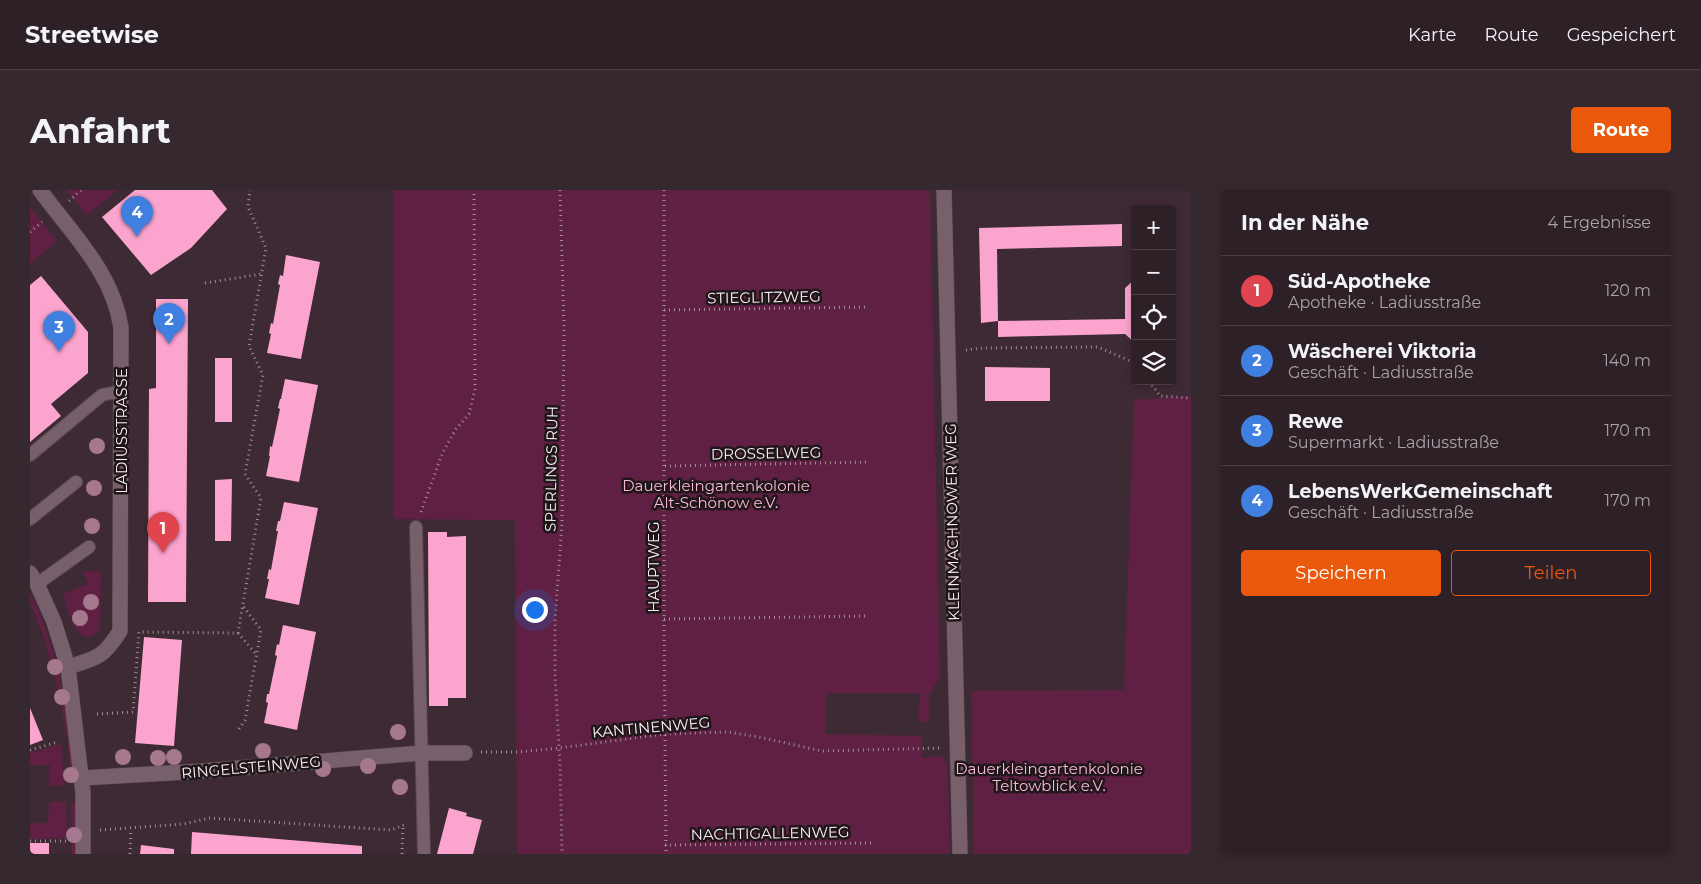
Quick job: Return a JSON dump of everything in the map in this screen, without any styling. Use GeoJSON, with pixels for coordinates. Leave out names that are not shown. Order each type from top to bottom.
{"type":"FeatureCollection","features":[{"type":"Feature","properties":{"kind":"street","name":"LADIUSSTRASSE"},"geometry":{"type":"LineString","coordinates":[[40,190],[101,271],[114,297],[121,328],[120,631],[111,646],[99,657],[68,667]]}},
{"type":"Feature","properties":{"kind":"street","name":"KLEINMACHNOWER WEG"},"geometry":{"type":"LineString","coordinates":[[944,190],[960,854]]}},
{"type":"Feature","properties":{"kind":"street"},"geometry":{"type":"LineString","coordinates":[[34,579],[54,622],[68,667],[82,778],[83,854]]}},
{"type":"Feature","properties":{"kind":"street","name":"RINGELSTEINWEG"},"geometry":{"type":"LineString","coordinates":[[82,778],[203,771],[421,753],[465,752]]}},
{"type":"Feature","properties":{"kind":"lane"},"geometry":{"type":"LineString","coordinates":[[30,455],[102,395],[121,391]]}},
{"type":"Feature","properties":{"kind":"lane"},"geometry":{"type":"LineString","coordinates":[[30,519],[76,482]]}},
{"type":"Feature","properties":{"kind":"lane"},"geometry":{"type":"LineString","coordinates":[[416,527],[424,854]]}},
{"type":"Feature","properties":{"kind":"lane"},"geometry":{"type":"LineString","coordinates":[[34,579],[89,547]]}},
{"type":"Feature","properties":{"kind":"path"},"geometry":{"type":"LineString","coordinates":[[69,201],[81,190]]}},
{"type":"Feature","properties":{"kind":"path"},"geometry":{"type":"LineString","coordinates":[[238,633],[261,498],[245,474],[264,375],[249,346],[266,248],[248,207],[250,190]]}},
{"type":"Feature","properties":{"kind":"path"},"geometry":{"type":"LineString","coordinates":[[416,527],[442,454],[456,429],[469,414],[473,402],[475,389],[474,190]]}},
{"type":"Feature","properties":{"kind":"path","name":"SPERLINGS RUH"},"geometry":{"type":"LineString","coordinates":[[560,190],[564,326],[562,523],[555,620],[555,667],[562,854]]}},
{"type":"Feature","properties":{"kind":"path","name":"HAUPTWEG"},"geometry":{"type":"LineString","coordinates":[[664,190],[666,854]]}},
{"type":"Feature","properties":{"kind":"path"},"geometry":{"type":"LineString","coordinates":[[30,232],[46,218]]}},
{"type":"Feature","properties":{"kind":"path"},"geometry":{"type":"LineString","coordinates":[[205,283],[262,274]]}},
{"type":"Feature","properties":{"kind":"path","name":"STIEGLITZWEG"},"geometry":{"type":"LineString","coordinates":[[664,310],[864,307]]}},
{"type":"Feature","properties":{"kind":"path"},"geometry":{"type":"LineString","coordinates":[[948,353],[983,348],[1098,347],[1131,361]]}},
{"type":"Feature","properties":{"kind":"path"},"geometry":{"type":"LineString","coordinates":[[1152,385],[1160,396],[1191,398]]}},
{"type":"Feature","properties":{"kind":"path","name":"DROSSELWEG"},"geometry":{"type":"LineString","coordinates":[[664,466],[868,462]]}},
{"type":"Feature","properties":{"kind":"path"},"geometry":{"type":"LineString","coordinates":[[239,729],[245,720],[261,630],[242,606]]}},
{"type":"Feature","properties":{"kind":"path"},"geometry":{"type":"LineString","coordinates":[[664,619],[866,616]]}},
{"type":"Feature","properties":{"kind":"path"},"geometry":{"type":"LineString","coordinates":[[97,714],[133,712],[139,632],[238,633],[257,655]]}},
{"type":"Feature","properties":{"kind":"path","name":"KANTINENWEG"},"geometry":{"type":"LineString","coordinates":[[465,752],[504,752],[559,748],[665,734],[728,732],[822,751],[958,748]]}},
{"type":"Feature","properties":{"kind":"path"},"geometry":{"type":"LineString","coordinates":[[30,750],[64,740]]}},
{"type":"Feature","properties":{"kind":"path"},"geometry":{"type":"LineString","coordinates":[[100,830],[184,824],[209,818],[391,830],[403,824],[410,824]]}},
{"type":"Feature","properties":{"kind":"path"},"geometry":{"type":"LineString","coordinates":[[402,854],[403,824]]}},
{"type":"Feature","properties":{"kind":"path"},"geometry":{"type":"LineString","coordinates":[[130,854],[131,829]]}},
{"type":"Feature","properties":{"kind":"path"},"geometry":{"type":"LineString","coordinates":[[30,841],[69,841]]}},
{"type":"Feature","properties":{"kind":"path","name":"NACHTIGALLENWEG"},"geometry":{"type":"LineString","coordinates":[[666,845],[875,843]]}},
{"type":"Feature","properties":{"kind":"green space"},"geometry":{"type":"Polygon","coordinates":[[[66,190],[117,190],[87,215],[66,190]]]}},
{"type":"Feature","properties":{"kind":"green space","name":"Dauerkleingartenkolonie Alt-Schönow e.V."},"geometry":{"type":"Polygon","coordinates":[[[393,190],[930,190],[940,677],[929,695],[929,722],[922,723],[918,716],[920,693],[826,693],[826,734],[922,736],[922,758],[939,756],[944,758],[947,765],[950,854],[517,854],[515,520],[394,519],[393,190]]]}},
{"type":"Feature","properties":{"kind":"green space"},"geometry":{"type":"Polygon","coordinates":[[[30,207],[57,241],[30,264],[30,207]]]}},
{"type":"Feature","properties":{"kind":"green space","name":"Dauerkleingartenkolonie Teltowblick e.V."},"geometry":{"type":"Polygon","coordinates":[[[1191,396],[1191,854],[974,854],[971,691],[1124,690],[1134,400],[1191,396]]]}},
{"type":"Feature","properties":{"kind":"green space"},"geometry":{"type":"Polygon","coordinates":[[[83,571],[101,572],[100,627],[96,634],[88,637],[83,636],[75,627],[63,594],[88,584],[83,571]]]}},
{"type":"Feature","properties":{"kind":"green space"},"geometry":{"type":"Polygon","coordinates":[[[30,593],[49,638],[56,662],[66,710],[74,784],[71,785],[66,730],[56,681],[43,634],[30,602],[30,593]]]}},
{"type":"Feature","properties":{"kind":"green space"},"geometry":{"type":"Polygon","coordinates":[[[61,744],[65,785],[49,786],[50,765],[30,765],[30,753],[61,744]]]}},
{"type":"Feature","properties":{"kind":"green space"},"geometry":{"type":"Polygon","coordinates":[[[66,801],[67,838],[30,839],[30,823],[48,823],[49,802],[66,801]]]}},
{"type":"Feature","properties":{"kind":"green space"},"geometry":{"type":"Polygon","coordinates":[[[71,802],[76,804],[76,854],[72,854],[71,802]]]}},
{"type":"Feature","properties":{"kind":"building"},"geometry":{"type":"Polygon","coordinates":[[[135,190],[212,190],[227,209],[191,248],[151,275],[102,217],[135,190]]]}},
{"type":"Feature","properties":{"kind":"building"},"geometry":{"type":"Polygon","coordinates":[[[1122,224],[1122,246],[997,249],[998,321],[981,323],[979,228],[1122,224]]]}},
{"type":"Feature","properties":{"kind":"building"},"geometry":{"type":"Polygon","coordinates":[[[286,255],[320,262],[301,359],[267,353],[271,334],[269,333],[271,323],[273,324],[280,285],[278,284],[280,275],[283,276],[286,255]]]}},
{"type":"Feature","properties":{"kind":"building"},"geometry":{"type":"Polygon","coordinates":[[[41,276],[88,332],[88,373],[51,404],[61,416],[30,442],[30,285],[41,276]]]}},
{"type":"Feature","properties":{"kind":"building"},"geometry":{"type":"Polygon","coordinates":[[[1131,283],[1131,339],[1125,334],[998,337],[998,321],[1125,319],[1125,288],[1131,283]]]}},
{"type":"Feature","properties":{"kind":"building"},"geometry":{"type":"Polygon","coordinates":[[[156,299],[188,299],[186,602],[148,602],[149,389],[156,388],[156,299]]]}},
{"type":"Feature","properties":{"kind":"building"},"geometry":{"type":"Polygon","coordinates":[[[215,358],[232,358],[232,422],[215,422],[215,358]]]}},
{"type":"Feature","properties":{"kind":"building"},"geometry":{"type":"Polygon","coordinates":[[[985,367],[1050,368],[1050,401],[985,401],[985,367]]]}},
{"type":"Feature","properties":{"kind":"building"},"geometry":{"type":"Polygon","coordinates":[[[285,379],[318,385],[299,482],[266,476],[270,446],[272,447],[285,379]]]}},
{"type":"Feature","properties":{"kind":"building"},"geometry":{"type":"Polygon","coordinates":[[[232,479],[231,541],[215,541],[215,480],[232,479]]]}},
{"type":"Feature","properties":{"kind":"building"},"geometry":{"type":"Polygon","coordinates":[[[284,502],[318,508],[299,605],[265,598],[269,579],[267,579],[269,569],[271,570],[278,531],[276,531],[284,502]]]}},
{"type":"Feature","properties":{"kind":"building"},"geometry":{"type":"Polygon","coordinates":[[[428,532],[447,532],[447,537],[466,536],[466,698],[448,698],[448,706],[429,706],[428,532]]]}},
{"type":"Feature","properties":{"kind":"building"},"geometry":{"type":"Polygon","coordinates":[[[283,625],[316,632],[297,730],[264,723],[268,703],[266,702],[267,694],[269,694],[277,656],[275,655],[277,644],[279,645],[283,625]]]}},
{"type":"Feature","properties":{"kind":"building"},"geometry":{"type":"Polygon","coordinates":[[[144,637],[182,640],[174,746],[135,743],[144,637]]]}},
{"type":"Feature","properties":{"kind":"building"},"geometry":{"type":"Polygon","coordinates":[[[30,708],[43,740],[30,745],[30,708]]]}},
{"type":"Feature","properties":{"kind":"building"},"geometry":{"type":"Polygon","coordinates":[[[449,808],[467,813],[466,816],[482,820],[473,854],[437,854],[449,808]]]}},
{"type":"Feature","properties":{"kind":"building"},"geometry":{"type":"Polygon","coordinates":[[[192,832],[362,846],[362,854],[191,854],[192,832]]]}},
{"type":"Feature","properties":{"kind":"building"},"geometry":{"type":"Polygon","coordinates":[[[30,843],[49,843],[49,854],[30,854],[30,843]]]}},
{"type":"Feature","properties":{"kind":"building"},"geometry":{"type":"Polygon","coordinates":[[[141,845],[174,849],[174,854],[140,854],[141,845]]]}},
{"type":"Feature","properties":{"kind":"place","name":"LebensWerkGemeinschaft"},"geometry":{"type":"Point","coordinates":[137,237]}},
{"type":"Feature","properties":{"kind":"place","name":"Wäscherei Viktoria"},"geometry":{"type":"Point","coordinates":[169,344]}},
{"type":"Feature","properties":{"kind":"place","name":"Rewe"},"geometry":{"type":"Point","coordinates":[59,352]}},
{"type":"Feature","properties":{"kind":"place","name":"Süd-Apotheke"},"geometry":{"type":"Point","coordinates":[163,553]}}]}
